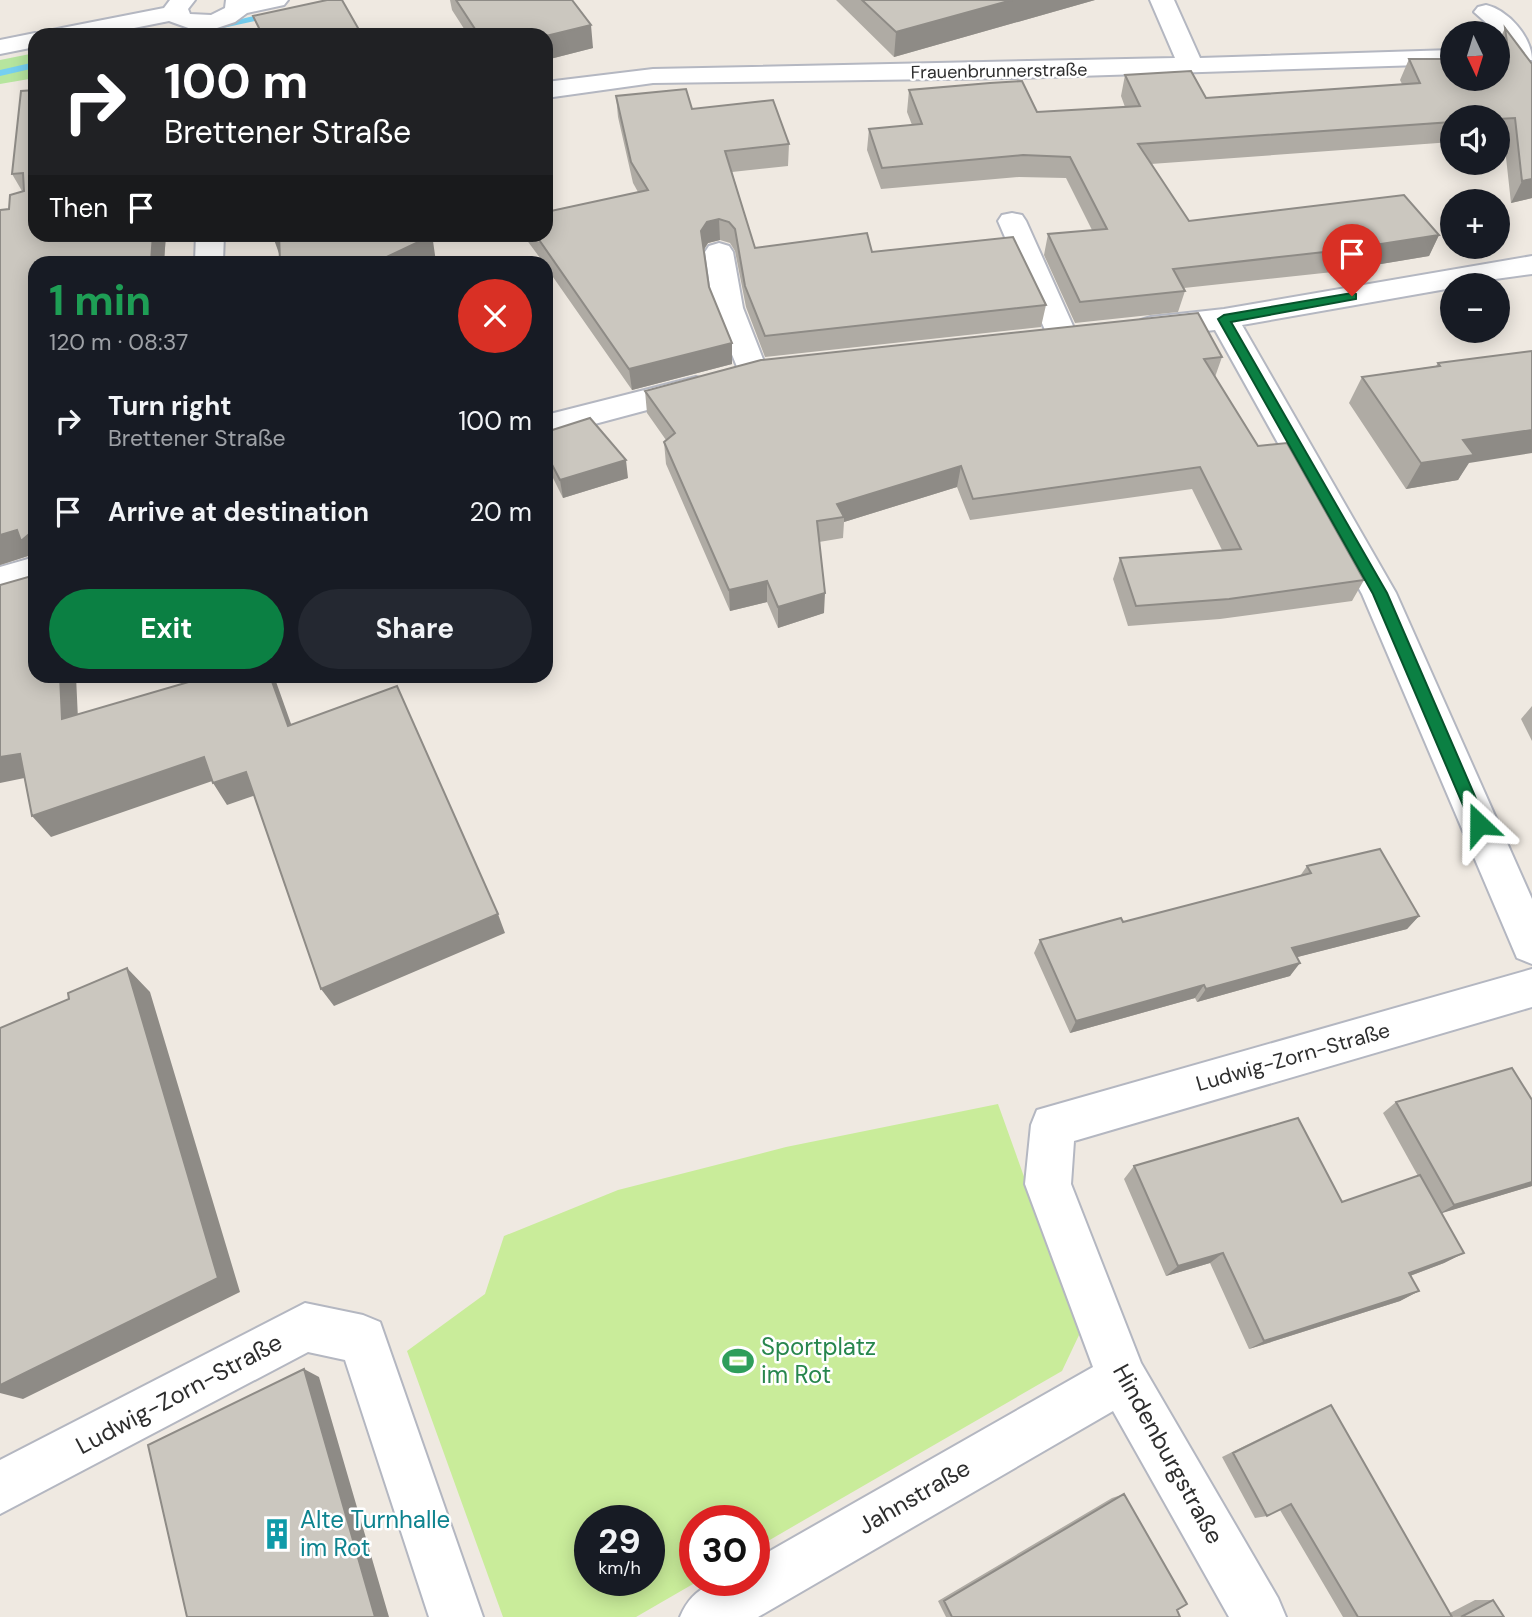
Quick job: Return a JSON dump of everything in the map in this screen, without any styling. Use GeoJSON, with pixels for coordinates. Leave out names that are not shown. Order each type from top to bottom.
{"type":"FeatureCollection","features":[{"type":"Feature","properties":{"kind":"street"},"geometry":{"type":"LineString","coordinates":[[204,28],[229,16],[239,4],[276,0]]}},
{"type":"Feature","properties":{"kind":"street"},"geometry":{"type":"LineString","coordinates":[[1162,0],[1191,66]]}},
{"type":"Feature","properties":{"kind":"street"},"geometry":{"type":"LineString","coordinates":[[90,28],[179,6],[184,21],[200,28]]}},
{"type":"Feature","properties":{"kind":"street"},"geometry":{"type":"LineString","coordinates":[[1486,12],[1501,22],[1528,55]]}},
{"type":"Feature","properties":{"kind":"street"},"geometry":{"type":"LineString","coordinates":[[0,47],[28,41]]}},
{"type":"Feature","properties":{"kind":"street"},"geometry":{"type":"LineString","coordinates":[[1510,56],[1528,55]]}},
{"type":"Feature","properties":{"kind":"street","name":"Frauenbrunnerstraße"},"geometry":{"type":"LineString","coordinates":[[553,89],[653,76],[1191,66],[1440,57]]}},
{"type":"Feature","properties":{"kind":"street"},"geometry":{"type":"LineString","coordinates":[[1012,221],[1076,336],[1224,319],[1532,265]]}},
{"type":"Feature","properties":{"kind":"street"},"geometry":{"type":"LineString","coordinates":[[553,424],[764,370],[728,307],[719,252]]}},
{"type":"Feature","properties":{"kind":"street"},"geometry":{"type":"LineString","coordinates":[[1224,319],[1380,593],[1532,945]]}},
{"type":"Feature","properties":{"kind":"street"},"geometry":{"type":"LineString","coordinates":[[0,580],[28,572]]}},
{"type":"Feature","properties":{"kind":"street","name":"Ludwig-Zorn-Straße"},"geometry":{"type":"LineString","coordinates":[[1053,1125],[1532,988]]}},
{"type":"Feature","properties":{"kind":"street","name":"Hindenburgstraße"},"geometry":{"type":"LineString","coordinates":[[1053,1125],[1048,1184],[1122,1378],[1259,1617]]}},
{"type":"Feature","properties":{"kind":"street","name":"Ludwig-Zorn-Straße"},"geometry":{"type":"LineString","coordinates":[[0,1488],[305,1327],[363,1339],[456,1617]]}},
{"type":"Feature","properties":{"kind":"street","name":"Jahnstraße"},"geometry":{"type":"LineString","coordinates":[[707,1617],[1122,1378]]}},
{"type":"Feature","properties":{"kind":"green space"},"geometry":{"type":"Polygon","coordinates":[[[28,54],[28,79],[0,84],[0,60],[28,54]]]}},
{"type":"Feature","properties":{"kind":"green space","name":"Sportplatz im Rot"},"geometry":{"type":"Polygon","coordinates":[[[998,1104],[1080,1333],[1062,1371],[770,1540],[770,1505],[679,1505],[679,1592],[636,1617],[503,1617],[407,1351],[485,1294],[504,1236],[618,1190],[786,1147],[998,1104]]]}},
{"type":"Feature","properties":{"kind":"building"},"geometry":{"type":"Polygon","coordinates":[[[327,0],[342,0],[358,28],[259,28],[253,16],[327,0]]]}},
{"type":"Feature","properties":{"kind":"building"},"geometry":{"type":"Polygon","coordinates":[[[456,0],[572,0],[591,25],[553,34],[553,28],[474,28],[456,0]]]}},
{"type":"Feature","properties":{"kind":"building"},"geometry":{"type":"Polygon","coordinates":[[[862,0],[1012,0],[896,32],[862,0]]]}},
{"type":"Feature","properties":{"kind":"building"},"geometry":{"type":"Polygon","coordinates":[[[1510,35],[1532,64],[1532,179],[1522,181],[1515,118],[1510,118],[1510,105],[1440,105],[1440,123],[1138,144],[1189,221],[1404,195],[1439,235],[1342,250],[1173,269],[1185,291],[1080,302],[1048,234],[1107,229],[1070,157],[1023,155],[882,168],[869,129],[922,124],[909,90],[1022,81],[1037,112],[1140,106],[1125,75],[1191,71],[1206,98],[1420,83],[1409,59],[1440,59],[1440,91],[1510,91],[1510,35]]]}},
{"type":"Feature","properties":{"kind":"building"},"geometry":{"type":"Polygon","coordinates":[[[686,89],[692,109],[773,100],[789,144],[725,151],[755,248],[867,233],[872,252],[1013,237],[1046,305],[765,336],[745,286],[735,229],[729,222],[719,219],[707,222],[701,231],[709,287],[732,343],[629,369],[553,260],[553,256],[541,242],[553,242],[553,210],[648,190],[631,162],[616,96],[686,89]]]}},
{"type":"Feature","properties":{"kind":"building"},"geometry":{"type":"Polygon","coordinates":[[[28,90],[28,242],[152,242],[151,256],[28,256],[28,535],[21,541],[17,530],[0,535],[0,210],[9,209],[10,195],[24,191],[23,173],[12,174],[21,91],[28,90]]]}},
{"type":"Feature","properties":{"kind":"building"},"geometry":{"type":"Polygon","coordinates":[[[279,242],[418,242],[389,256],[280,256],[279,242]]]}},
{"type":"Feature","properties":{"kind":"building"},"geometry":{"type":"Polygon","coordinates":[[[1198,313],[1222,357],[1204,359],[1258,446],[1287,443],[1364,580],[1229,599],[1136,606],[1120,558],[1241,549],[1200,467],[973,499],[961,466],[837,504],[844,517],[817,521],[825,593],[778,607],[767,581],[729,590],[664,442],[675,433],[645,391],[761,360],[1198,313]]]}},
{"type":"Feature","properties":{"kind":"building"},"geometry":{"type":"Polygon","coordinates":[[[1532,351],[1532,430],[1463,440],[1474,455],[1421,463],[1362,377],[1440,366],[1438,363],[1532,351]]]}},
{"type":"Feature","properties":{"kind":"building"},"geometry":{"type":"Polygon","coordinates":[[[590,418],[626,460],[560,480],[553,466],[553,430],[590,418]]]}},
{"type":"Feature","properties":{"kind":"building"},"geometry":{"type":"Polygon","coordinates":[[[28,577],[28,683],[60,683],[62,719],[185,683],[273,683],[288,726],[397,686],[498,914],[321,989],[246,772],[213,783],[204,757],[32,816],[20,754],[0,757],[0,585],[28,577]]]}},
{"type":"Feature","properties":{"kind":"building"},"geometry":{"type":"Polygon","coordinates":[[[1380,849],[1419,916],[1292,948],[1300,963],[1206,989],[1204,985],[1076,1021],[1040,940],[1121,918],[1123,922],[1311,873],[1307,866],[1380,849]]]}},
{"type":"Feature","properties":{"kind":"building"},"geometry":{"type":"Polygon","coordinates":[[[127,968],[218,1278],[0,1385],[0,1028],[69,999],[68,993],[127,968]]]}},
{"type":"Feature","properties":{"kind":"building"},"geometry":{"type":"Polygon","coordinates":[[[1512,1068],[1532,1100],[1532,1182],[1454,1205],[1396,1102],[1512,1068]]]}},
{"type":"Feature","properties":{"kind":"building"},"geometry":{"type":"Polygon","coordinates":[[[1298,1118],[1342,1202],[1420,1175],[1464,1253],[1409,1273],[1419,1291],[1264,1341],[1223,1253],[1178,1266],[1134,1166],[1298,1118]]]}},
{"type":"Feature","properties":{"kind":"building","name":"Alte Turnhalle im Rot"},"geometry":{"type":"Polygon","coordinates":[[[304,1369],[375,1617],[187,1617],[148,1445],[304,1369]]]}},
{"type":"Feature","properties":{"kind":"building"},"geometry":{"type":"Polygon","coordinates":[[[1331,1405],[1452,1617],[1358,1617],[1291,1504],[1267,1516],[1233,1453],[1331,1405]]]}},
{"type":"Feature","properties":{"kind":"building"},"geometry":{"type":"Polygon","coordinates":[[[1124,1494],[1187,1604],[1177,1610],[1180,1617],[952,1617],[944,1601],[1124,1494]]]}},
{"type":"Feature","properties":{"kind":"building"},"geometry":{"type":"Polygon","coordinates":[[[1493,1600],[1504,1617],[1461,1617],[1493,1600]]]}},
{"type":"Feature","properties":{"kind":"waterway"},"geometry":{"type":"LineString","coordinates":[[210,28],[275,14]]}},
{"type":"Feature","properties":{"kind":"waterway"},"geometry":{"type":"LineString","coordinates":[[0,73],[28,67]]}},
{"type":"Feature","properties":{"kind":"place","name":"Sportplatz im Rot"},"geometry":{"type":"Point","coordinates":[738,1361]}},
{"type":"Feature","properties":{"kind":"place","name":"Alte Turnhalle im Rot"},"geometry":{"type":"Point","coordinates":[277,1534]}},
{"type":"Feature","properties":{"kind":"route"},"geometry":{"type":"LineString","coordinates":[[1352,296],[1224,319],[1380,593],[1479,824]]}}]}
